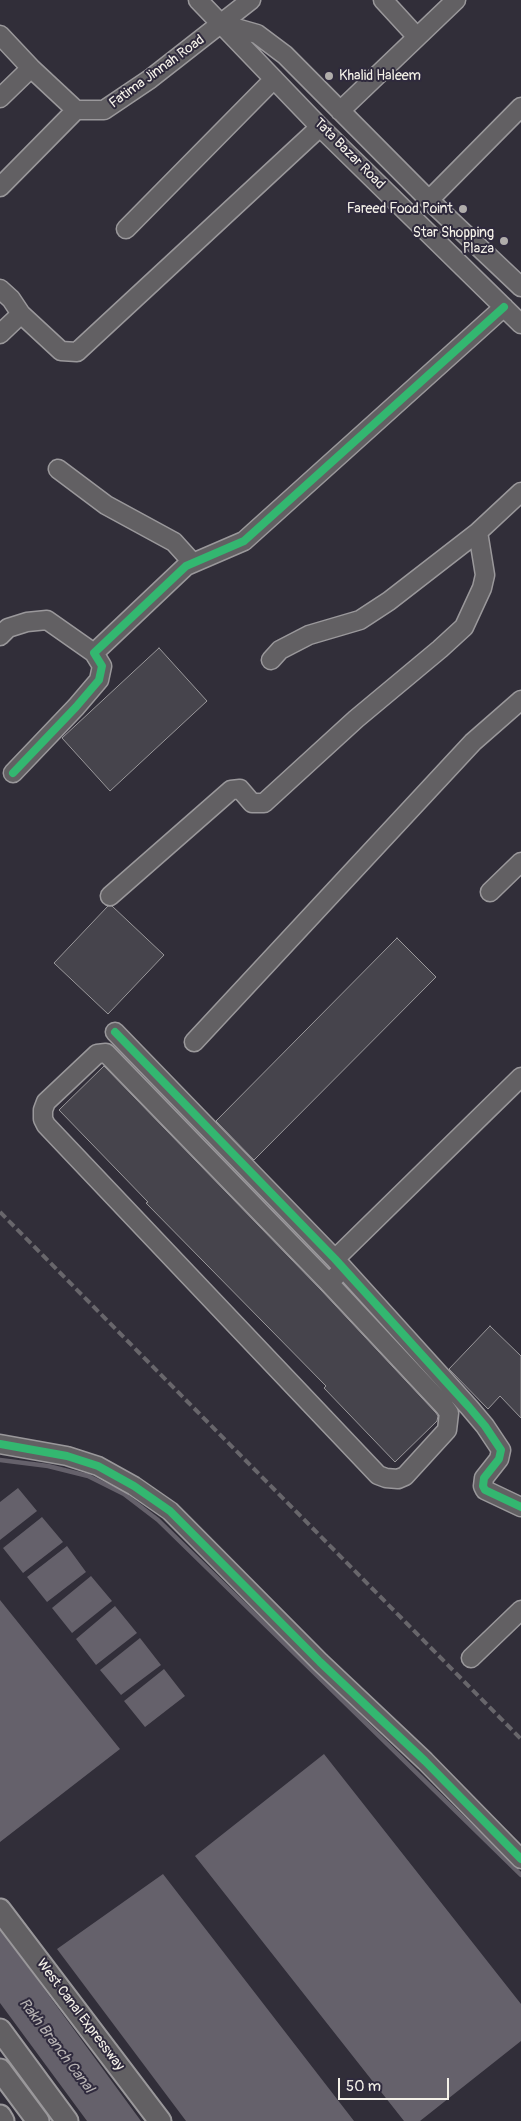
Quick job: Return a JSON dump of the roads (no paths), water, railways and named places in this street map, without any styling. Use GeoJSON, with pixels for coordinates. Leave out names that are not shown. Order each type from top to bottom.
{"type":"FeatureCollection","features":[{"type":"Feature","properties":{"kind":"main road","name":"West Canal Expressway"},"geometry":{"type":"LineString","coordinates":[[0,1910],[160,2121]]}},
{"type":"Feature","properties":{"kind":"main road"},"geometry":{"type":"LineString","coordinates":[[0,2030],[67,2121]]}},
{"type":"Feature","properties":{"kind":"main road"},"geometry":{"type":"LineString","coordinates":[[0,2070],[38,2121]]}},
{"type":"Feature","properties":{"kind":"main road"},"geometry":{"type":"LineString","coordinates":[[0,2116],[4,2121]]}},
{"type":"Feature","properties":{"kind":"street","name":"Tata Bazar Road"},"geometry":{"type":"LineString","coordinates":[[198,0],[320,127],[521,324]]}},
{"type":"Feature","properties":{"kind":"street","name":"Fatima Jinnah Road"},"geometry":{"type":"LineString","coordinates":[[76,110],[104,110],[150,79],[251,0]]}},
{"type":"Feature","properties":{"kind":"street"},"geometry":{"type":"LineString","coordinates":[[382,0],[418,37]]}},
{"type":"Feature","properties":{"kind":"street"},"geometry":{"type":"LineString","coordinates":[[340,111],[456,0]]}},
{"type":"Feature","properties":{"kind":"street","name":"Tata Bazar Road"},"geometry":{"type":"LineString","coordinates":[[221,24],[257,34],[285,56],[429,200],[520,284]]}},
{"type":"Feature","properties":{"kind":"street"},"geometry":{"type":"LineString","coordinates":[[0,35],[31,68],[76,110],[0,187]]}},
{"type":"Feature","properties":{"kind":"street"},"geometry":{"type":"LineString","coordinates":[[0,98],[31,68]]}},
{"type":"Feature","properties":{"kind":"street"},"geometry":{"type":"LineString","coordinates":[[126,229],[274,79]]}},
{"type":"Feature","properties":{"kind":"street"},"geometry":{"type":"LineString","coordinates":[[429,200],[521,107]]}},
{"type":"Feature","properties":{"kind":"street"},"geometry":{"type":"LineString","coordinates":[[0,289],[11,299],[21,314],[61,351],[77,352],[320,127]]}},
{"type":"Feature","properties":{"kind":"street"},"geometry":{"type":"LineString","coordinates":[[94,653],[186,566],[244,542],[504,307]]}},
{"type":"Feature","properties":{"kind":"street"},"geometry":{"type":"LineString","coordinates":[[0,334],[21,314]]}},
{"type":"Feature","properties":{"kind":"street"},"geometry":{"type":"LineString","coordinates":[[58,469],[106,505],[174,542],[193,563]]}},
{"type":"Feature","properties":{"kind":"street"},"geometry":{"type":"LineString","coordinates":[[271,660],[280,650],[309,635],[360,620],[397,595],[478,532],[521,492]]}},
{"type":"Feature","properties":{"kind":"street"},"geometry":{"type":"LineString","coordinates":[[110,896],[231,790],[240,788],[252,802],[264,803],[356,719],[464,627],[482,588],[485,575],[478,532]]}},
{"type":"Feature","properties":{"kind":"street"},"geometry":{"type":"LineString","coordinates":[[0,636],[8,628],[27,622],[47,620],[94,653],[102,666],[99,680],[76,707],[12,773]]}},
{"type":"Feature","properties":{"kind":"street"},"geometry":{"type":"LineString","coordinates":[[194,1042],[474,742],[521,700]]}},
{"type":"Feature","properties":{"kind":"street"},"geometry":{"type":"LineString","coordinates":[[490,892],[521,862]]}},
{"type":"Feature","properties":{"kind":"street"},"geometry":{"type":"LineString","coordinates":[[115,1032],[339,1264],[485,1426],[501,1450],[499,1459],[484,1478],[483,1486],[485,1490],[521,1507]]}},
{"type":"Feature","properties":{"kind":"street"},"geometry":{"type":"LineString","coordinates":[[106,1053],[329,1283],[444,1406],[449,1414],[447,1430],[405,1476],[398,1479],[378,1475],[46,1125],[43,1110],[46,1102],[97,1054],[106,1053]]}},
{"type":"Feature","properties":{"kind":"street"},"geometry":{"type":"LineString","coordinates":[[329,1283],[339,1264],[521,1077]]}},
{"type":"Feature","properties":{"kind":"street"},"geometry":{"type":"LineString","coordinates":[[0,1444],[67,1456],[98,1466],[134,1486],[170,1511],[320,1662],[425,1761],[521,1859]]}},
{"type":"Feature","properties":{"kind":"street"},"geometry":{"type":"LineString","coordinates":[[471,1658],[521,1610]]}},
{"type":"Feature","properties":{"kind":"water"},"geometry":{"type":"Polygon","coordinates":[[[18,1488],[37,1511],[0,1540],[0,1502],[18,1488]]]}},
{"type":"Feature","properties":{"kind":"water"},"geometry":{"type":"Polygon","coordinates":[[[42,1517],[63,1542],[23,1573],[3,1548],[42,1517]]]}},
{"type":"Feature","properties":{"kind":"water"},"geometry":{"type":"Polygon","coordinates":[[[67,1546],[86,1572],[47,1602],[27,1577],[67,1546]]]}},
{"type":"Feature","properties":{"kind":"water"},"geometry":{"type":"Polygon","coordinates":[[[91,1576],[112,1601],[72,1633],[52,1608],[91,1576]]]}},
{"type":"Feature","properties":{"kind":"water"},"geometry":{"type":"Polygon","coordinates":[[[0,1600],[120,1749],[0,1842],[0,1600]]]}},
{"type":"Feature","properties":{"kind":"water"},"geometry":{"type":"Polygon","coordinates":[[[115,1606],[137,1633],[96,1665],[76,1639],[115,1606]]]}},
{"type":"Feature","properties":{"kind":"water"},"geometry":{"type":"Polygon","coordinates":[[[140,1638],[161,1665],[121,1695],[100,1670],[140,1638]]]}},
{"type":"Feature","properties":{"kind":"water"},"geometry":{"type":"Polygon","coordinates":[[[164,1669],[185,1696],[145,1727],[124,1701],[164,1669]]]}},
{"type":"Feature","properties":{"kind":"water"},"geometry":{"type":"Polygon","coordinates":[[[324,1754],[521,2004],[521,2041],[420,2121],[404,2121],[195,1856],[324,1754]]]}},
{"type":"Feature","properties":{"kind":"water"},"geometry":{"type":"Polygon","coordinates":[[[163,1874],[354,2121],[186,2121],[57,1949],[163,1874]]]}},
{"type":"Feature","properties":{"kind":"water","name":"Rakh Branch Canal"},"geometry":{"type":"Polygon","coordinates":[[[0,1928],[141,2121],[87,2121],[0,2003],[0,1928]]]}},
{"type":"Feature","properties":{"kind":"waterway"},"geometry":{"type":"LineString","coordinates":[[0,1460],[48,1466],[88,1476],[124,1494],[158,1520],[521,1875]]}},
{"type":"Feature","properties":{"kind":"railway"},"geometry":{"type":"LineString","coordinates":[[0,1212],[521,1739]]}},
{"type":"Feature","properties":{"kind":"place","name":"Khalid Haleem"},"geometry":{"type":"Point","coordinates":[329,76]}},
{"type":"Feature","properties":{"kind":"place","name":"Fareed Food Point"},"geometry":{"type":"Point","coordinates":[463,209]}},
{"type":"Feature","properties":{"kind":"place","name":"Star Shopping Plaza"},"geometry":{"type":"Point","coordinates":[504,241]}}]}
